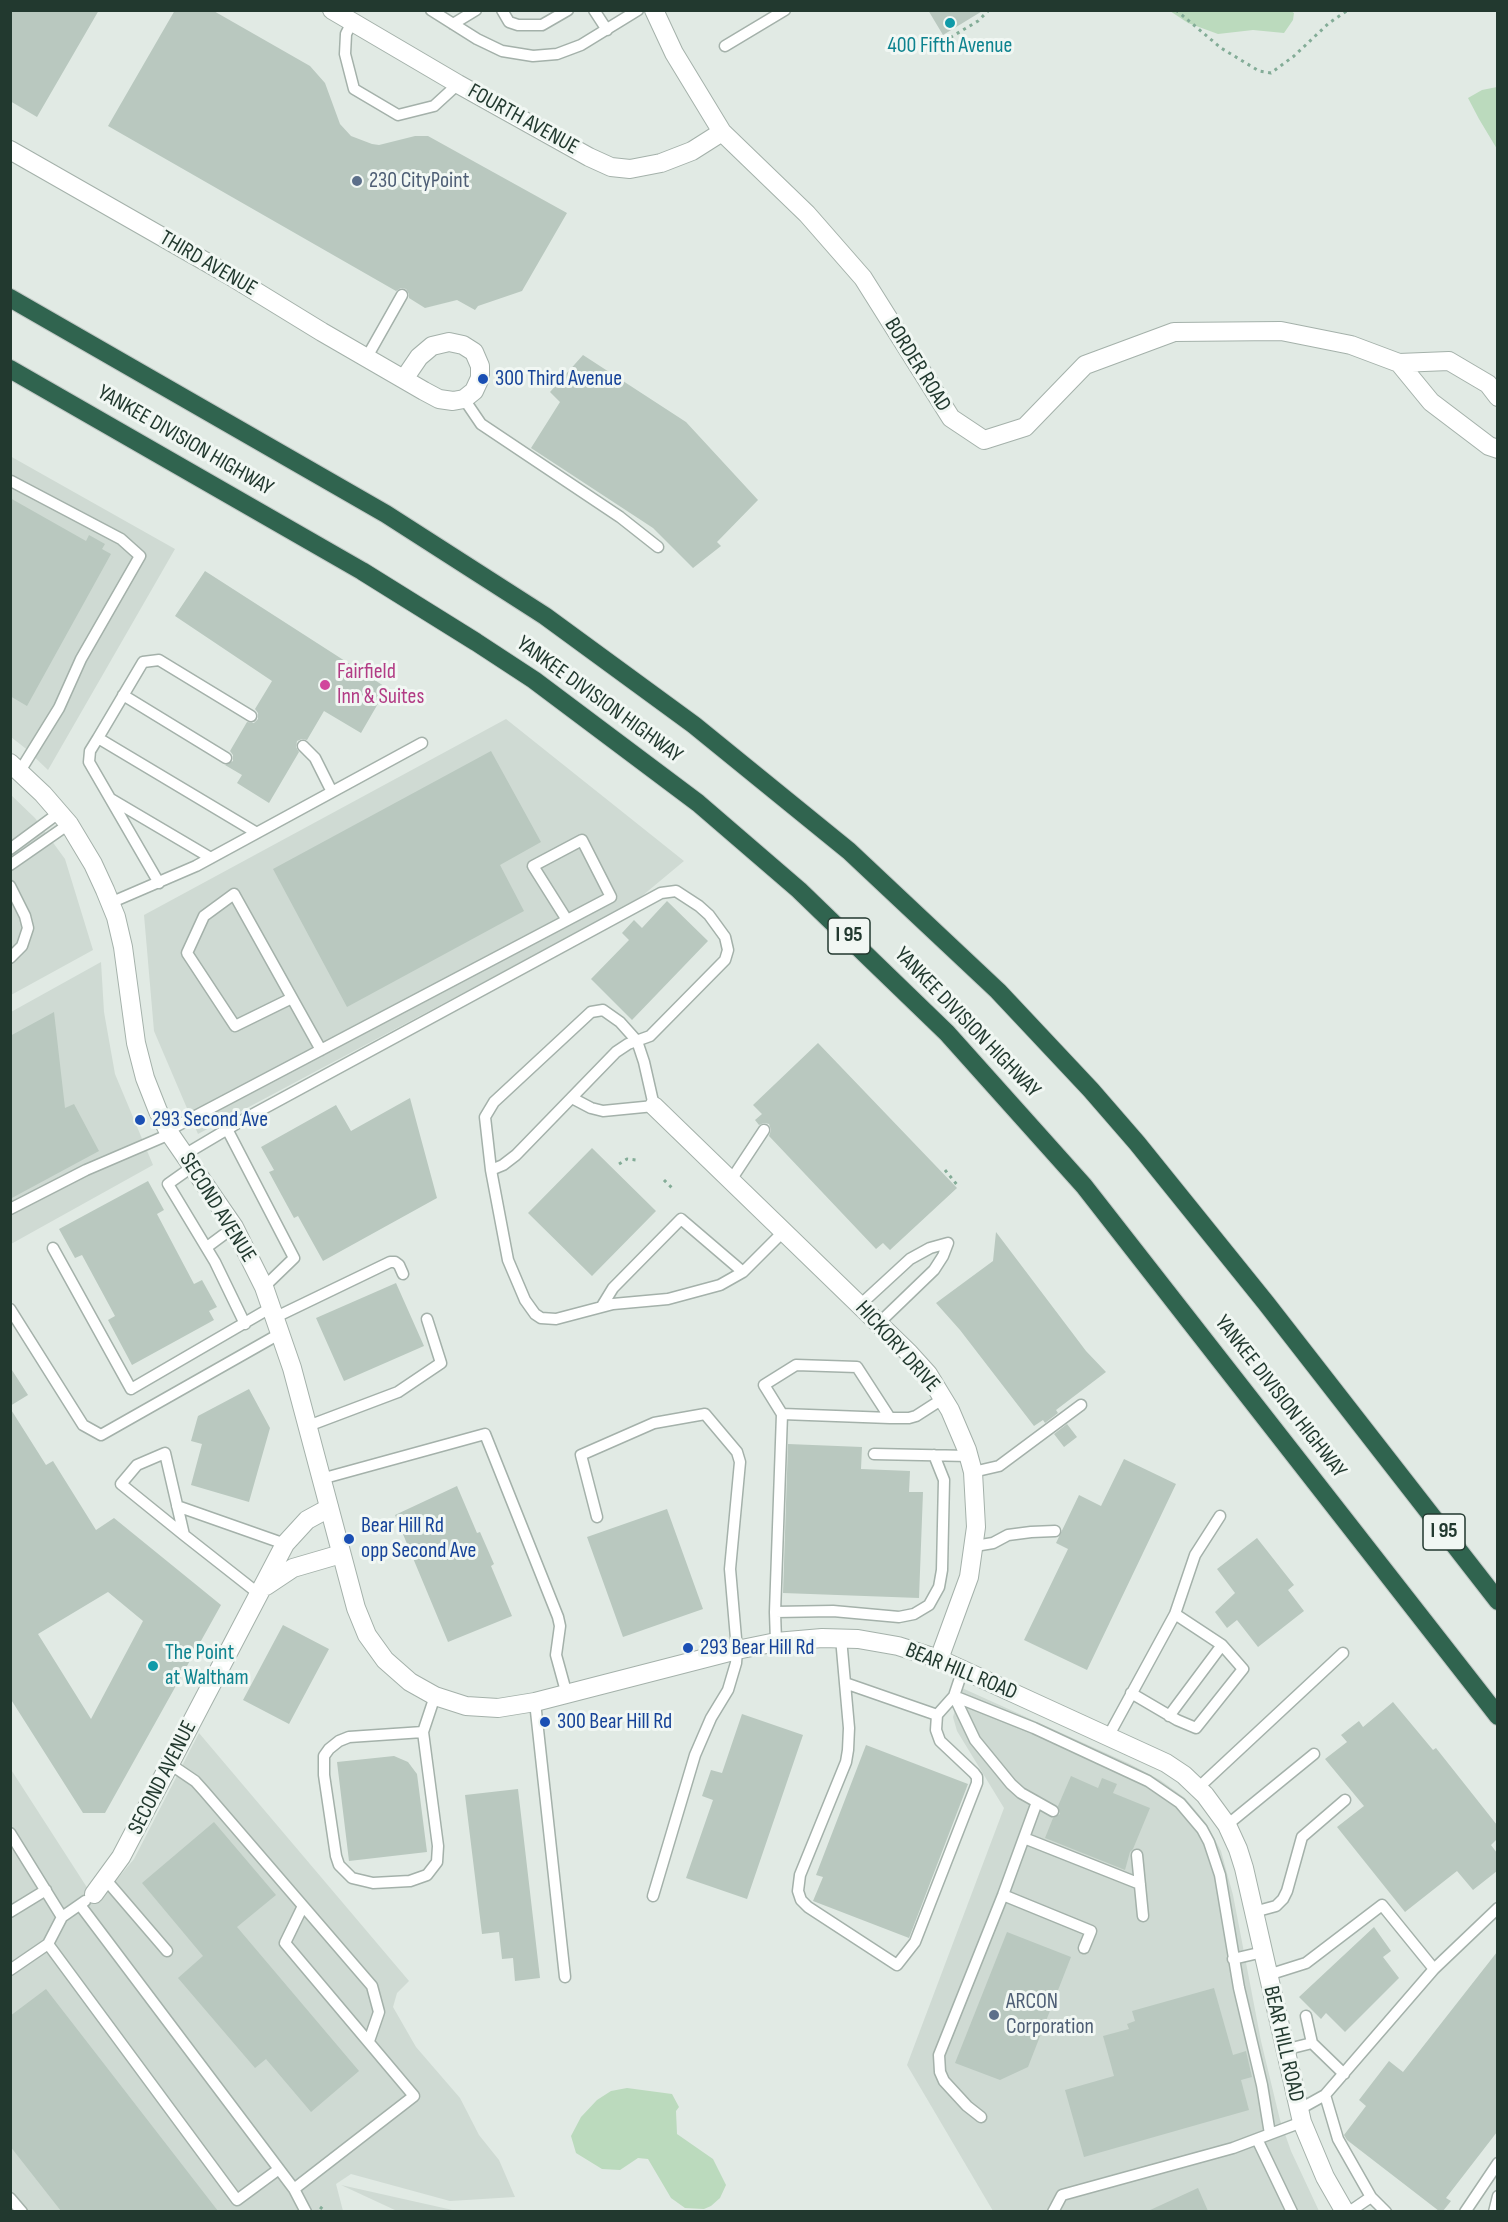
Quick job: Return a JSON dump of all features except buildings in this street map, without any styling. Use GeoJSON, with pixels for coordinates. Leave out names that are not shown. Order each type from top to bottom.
{"type":"FeatureCollection","features":[{"type":"Feature","properties":{"kind":"highway","name":"YANKEE DIVISION HIGHWAY"},"geometry":{"type":"LineString","coordinates":[[10,298],[386,514],[546,615],[742,762],[849,851],[998,991],[1114,1117],[1259,1294],[1497,1601]]}},
{"type":"Feature","properties":{"kind":"highway","name":"YANKEE DIVISION HIGHWAY"},"geometry":{"type":"LineString","coordinates":[[10,369],[342,560],[534,680],[688,796],[799,890],[947,1033],[1084,1186],[1497,1716]]}},
{"type":"Feature","properties":{"kind":"street","name":"FOURTH AVENUE"},"geometry":{"type":"LineString","coordinates":[[332,10],[589,158],[621,169],[652,165],[677,158],[722,132]]}},
{"type":"Feature","properties":{"kind":"street"},"geometry":{"type":"LineString","coordinates":[[654,10],[674,53],[722,132]]}},
{"type":"Feature","properties":{"kind":"street","name":"BORDER ROAD"},"geometry":{"type":"LineString","coordinates":[[722,132],[807,214],[863,278],[951,418],[984,440],[1025,427],[1085,365],[1174,332],[1281,331],[1351,345],[1399,363],[1449,361],[1488,384],[1497,397]]}},
{"type":"Feature","properties":{"kind":"street","name":"THIRD AVENUE"},"geometry":{"type":"LineString","coordinates":[[10,150],[439,399],[453,401],[464,399]]}},
{"type":"Feature","properties":{"kind":"street"},"geometry":{"type":"LineString","coordinates":[[404,379],[419,357],[432,346],[449,342],[463,345],[474,352],[480,366],[480,378],[474,391],[464,399]]}},
{"type":"Feature","properties":{"kind":"street"},"geometry":{"type":"LineString","coordinates":[[1399,363],[1431,402],[1489,446],[1497,449]]}},
{"type":"Feature","properties":{"kind":"street","name":"SECOND AVENUE"},"geometry":{"type":"LineString","coordinates":[[15,767],[64,818],[93,864],[118,924],[125,956],[136,1043],[141,1067],[153,1100],[169,1132],[234,1227],[264,1287],[308,1426],[341,1554],[303,1564],[284,1572],[259,1594]]}},
{"type":"Feature","properties":{"kind":"street","name":"HICKORY DRIVE"},"geometry":{"type":"LineString","coordinates":[[654,1106],[879,1323],[918,1363],[944,1398],[956,1422],[971,1464],[976,1508],[975,1546],[964,1596],[939,1659]]}},
{"type":"Feature","properties":{"kind":"street","name":"SECOND AVENUE"},"geometry":{"type":"LineString","coordinates":[[87,1899],[106,1880],[122,1857],[285,1544],[307,1520],[329,1508]]}},
{"type":"Feature","properties":{"kind":"street","name":"BEAR HILL ROAD"},"geometry":{"type":"LineString","coordinates":[[341,1554],[359,1617],[374,1645],[401,1675],[435,1696],[456,1704],[477,1707],[509,1707],[567,1695],[737,1650],[807,1638],[840,1638],[898,1646],[939,1659],[1167,1763],[1198,1788],[1227,1825],[1241,1857],[1300,2116],[1325,2177],[1347,2211]]}},
{"type":"Feature","properties":{"kind":"lane"},"geometry":{"type":"LineString","coordinates":[[431,10],[502,51],[533,56],[557,54],[581,45],[638,10]]}},
{"type":"Feature","properties":{"kind":"lane"},"geometry":{"type":"LineString","coordinates":[[453,24],[476,10]]}},
{"type":"Feature","properties":{"kind":"lane"},"geometry":{"type":"LineString","coordinates":[[502,10],[509,22],[518,25],[542,26],[568,10]]}},
{"type":"Feature","properties":{"kind":"lane"},"geometry":{"type":"LineString","coordinates":[[594,10],[607,30]]}},
{"type":"Feature","properties":{"kind":"lane"},"geometry":{"type":"LineString","coordinates":[[725,46],[784,10]]}},
{"type":"Feature","properties":{"kind":"lane"},"geometry":{"type":"LineString","coordinates":[[352,22],[346,34],[345,54],[354,89],[398,115],[434,106],[458,84]]}},
{"type":"Feature","properties":{"kind":"lane"},"geometry":{"type":"LineString","coordinates":[[367,357],[402,295]]}},
{"type":"Feature","properties":{"kind":"lane"},"geometry":{"type":"LineString","coordinates":[[464,399],[481,424],[620,517],[658,548]]}},
{"type":"Feature","properties":{"kind":"lane"},"geometry":{"type":"LineString","coordinates":[[11,481],[121,539],[140,556],[81,659],[59,708],[15,767]]}},
{"type":"Feature","properties":{"kind":"lane"},"geometry":{"type":"LineString","coordinates":[[159,883],[89,762],[90,751],[143,662],[159,660],[251,716]]}},
{"type":"Feature","properties":{"kind":"lane"},"geometry":{"type":"LineString","coordinates":[[123,695],[226,758]]}},
{"type":"Feature","properties":{"kind":"lane"},"geometry":{"type":"LineString","coordinates":[[98,738],[257,833]]}},
{"type":"Feature","properties":{"kind":"lane"},"geometry":{"type":"LineString","coordinates":[[110,903],[212,858],[423,743]]}},
{"type":"Feature","properties":{"kind":"lane"},"geometry":{"type":"LineString","coordinates":[[303,746],[315,758],[332,792]]}},
{"type":"Feature","properties":{"kind":"lane"},"geometry":{"type":"LineString","coordinates":[[109,797],[212,858]]}},
{"type":"Feature","properties":{"kind":"lane"},"geometry":{"type":"LineString","coordinates":[[10,849],[64,818]]}},
{"type":"Feature","properties":{"kind":"lane"},"geometry":{"type":"LineString","coordinates":[[10,865],[64,818]]}},
{"type":"Feature","properties":{"kind":"lane"},"geometry":{"type":"LineString","coordinates":[[10,1209],[169,1132],[611,897],[582,840],[533,866],[567,920]]}},
{"type":"Feature","properties":{"kind":"lane"},"geometry":{"type":"LineString","coordinates":[[10,886],[25,916],[28,928],[22,946],[10,958]]}},
{"type":"Feature","properties":{"kind":"lane"},"geometry":{"type":"LineString","coordinates":[[244,1323],[207,1247],[168,1184],[188,1161],[227,1129],[661,893],[676,891],[709,915],[725,937],[728,955],[720,966],[655,1031],[616,1052],[516,1155],[492,1170]]}},
{"type":"Feature","properties":{"kind":"lane"},"geometry":{"type":"LineString","coordinates":[[292,998],[235,1026],[186,953],[204,916],[234,894],[292,998],[321,1050]]}},
{"type":"Feature","properties":{"kind":"lane"},"geometry":{"type":"LineString","coordinates":[[572,1098],[591,1108],[603,1111],[654,1106],[642,1053],[637,1041],[608,1012],[599,1009],[591,1012],[490,1107],[485,1123],[511,1271],[530,1309],[541,1318],[556,1319],[602,1306],[680,1297],[720,1285],[743,1272],[784,1231]]}},
{"type":"Feature","properties":{"kind":"lane"},"geometry":{"type":"LineString","coordinates":[[227,1129],[294,1258],[264,1287]]}},
{"type":"Feature","properties":{"kind":"lane"},"geometry":{"type":"LineString","coordinates":[[731,1180],[764,1130]]}},
{"type":"Feature","properties":{"kind":"lane"},"geometry":{"type":"LineString","coordinates":[[602,1306],[608,1293],[681,1219],[743,1272]]}},
{"type":"Feature","properties":{"kind":"lane"},"geometry":{"type":"LineString","coordinates":[[207,1247],[234,1227]]}},
{"type":"Feature","properties":{"kind":"lane"},"geometry":{"type":"LineString","coordinates":[[860,1305],[910,1259],[930,1248],[948,1243],[934,1270],[879,1323]]}},
{"type":"Feature","properties":{"kind":"lane"},"geometry":{"type":"LineString","coordinates":[[53,1248],[131,1389],[244,1323],[276,1319]]}},
{"type":"Feature","properties":{"kind":"lane"},"geometry":{"type":"LineString","coordinates":[[10,1309],[83,1425],[101,1435],[276,1319],[390,1262],[399,1265],[403,1275]]}},
{"type":"Feature","properties":{"kind":"lane"},"geometry":{"type":"LineString","coordinates":[[308,1426],[398,1392],[441,1363],[427,1319]]}},
{"type":"Feature","properties":{"kind":"lane"},"geometry":{"type":"LineString","coordinates":[[777,1642],[775,1612],[782,1414],[764,1385],[796,1365],[857,1367],[890,1418]]}},
{"type":"Feature","properties":{"kind":"lane"},"geometry":{"type":"LineString","coordinates":[[782,1414],[890,1418],[916,1416],[944,1398]]}},
{"type":"Feature","properties":{"kind":"lane"},"geometry":{"type":"LineString","coordinates":[[874,1454],[934,1455],[971,1464],[999,1466],[1081,1405]]}},
{"type":"Feature","properties":{"kind":"lane"},"geometry":{"type":"LineString","coordinates":[[597,1517],[581,1455],[654,1423],[705,1413],[732,1444],[740,1462],[730,1569],[737,1650],[732,1682],[705,1731],[695,1755],[653,1896]]}},
{"type":"Feature","properties":{"kind":"lane"},"geometry":{"type":"LineString","coordinates":[[321,1479],[485,1434],[558,1617],[560,1626],[556,1655],[567,1695]]}},
{"type":"Feature","properties":{"kind":"lane"},"geometry":{"type":"LineString","coordinates":[[184,1535],[165,1453],[137,1465],[121,1484],[184,1535],[259,1594]]}},
{"type":"Feature","properties":{"kind":"lane"},"geometry":{"type":"LineString","coordinates":[[775,1612],[833,1611],[899,1617],[914,1614],[929,1605],[939,1587],[942,1570],[944,1480],[934,1455]]}},
{"type":"Feature","properties":{"kind":"lane"},"geometry":{"type":"LineString","coordinates":[[177,1506],[285,1544]]}},
{"type":"Feature","properties":{"kind":"lane"},"geometry":{"type":"LineString","coordinates":[[1109,1735],[1175,1614],[1195,1555],[1220,1516]]}},
{"type":"Feature","properties":{"kind":"lane"},"geometry":{"type":"LineString","coordinates":[[975,1546],[993,1544],[1008,1535],[1055,1531]]}},
{"type":"Feature","properties":{"kind":"lane"},"geometry":{"type":"LineString","coordinates":[[1131,1694],[1169,1716],[1196,1728],[1243,1669],[1222,1645],[1175,1614]]}},
{"type":"Feature","properties":{"kind":"lane"},"geometry":{"type":"LineString","coordinates":[[840,1638],[849,1728],[848,1750],[846,1762],[800,1875],[798,1891],[801,1900],[808,1907],[897,1965],[915,1942],[977,1783],[974,1773],[940,1741],[936,1730],[938,1715],[954,1696],[963,1669]]}},
{"type":"Feature","properties":{"kind":"lane"},"geometry":{"type":"LineString","coordinates":[[1169,1716],[1222,1645]]}},
{"type":"Feature","properties":{"kind":"lane"},"geometry":{"type":"LineString","coordinates":[[1198,1788],[1343,1653]]}},
{"type":"Feature","properties":{"kind":"lane"},"geometry":{"type":"LineString","coordinates":[[844,1683],[938,1715]]}},
{"type":"Feature","properties":{"kind":"lane"},"geometry":{"type":"LineString","coordinates":[[423,1732],[349,1737],[339,1741],[324,1756],[324,1775],[336,1856],[345,1872],[352,1878],[373,1883],[410,1881],[428,1875],[437,1862],[438,1846],[423,1732],[435,1696]]}},
{"type":"Feature","properties":{"kind":"lane"},"geometry":{"type":"LineString","coordinates":[[954,1696],[970,1731],[1016,1789],[1053,1811]]}},
{"type":"Feature","properties":{"kind":"lane"},"geometry":{"type":"LineString","coordinates":[[954,1696],[1034,1728],[1161,1788],[1180,1803],[1202,1828],[1216,1860],[1233,1959],[1262,2085],[1270,2134]]}},
{"type":"Feature","properties":{"kind":"lane"},"geometry":{"type":"LineString","coordinates":[[535,1702],[565,1977]]}},
{"type":"Feature","properties":{"kind":"lane"},"geometry":{"type":"LineString","coordinates":[[1227,1825],[1314,1754]]}},
{"type":"Feature","properties":{"kind":"lane"},"geometry":{"type":"LineString","coordinates":[[170,1764],[195,1781],[372,1986],[379,2012],[369,2041]]}},
{"type":"Feature","properties":{"kind":"lane"},"geometry":{"type":"LineString","coordinates":[[1254,1912],[1276,1906],[1283,1899],[1302,1837],[1345,1800]]}},
{"type":"Feature","properties":{"kind":"lane"},"geometry":{"type":"LineString","coordinates":[[981,2117],[967,2106],[944,2081],[938,2061],[1037,1802]]}},
{"type":"Feature","properties":{"kind":"lane"},"geometry":{"type":"LineString","coordinates":[[10,1833],[62,1917]]}},
{"type":"Feature","properties":{"kind":"lane"},"geometry":{"type":"LineString","coordinates":[[1024,1838],[1140,1884]]}},
{"type":"Feature","properties":{"kind":"lane"},"geometry":{"type":"LineString","coordinates":[[1137,1855],[1143,1916]]}},
{"type":"Feature","properties":{"kind":"lane"},"geometry":{"type":"LineString","coordinates":[[106,1880],[167,1951]]}},
{"type":"Feature","properties":{"kind":"lane"},"geometry":{"type":"LineString","coordinates":[[10,1912],[46,1890]]}},
{"type":"Feature","properties":{"kind":"lane"},"geometry":{"type":"LineString","coordinates":[[1003,1895],[1091,1931],[1084,1948]]}},
{"type":"Feature","properties":{"kind":"lane"},"geometry":{"type":"LineString","coordinates":[[10,1970],[48,1944],[62,1917],[87,1899],[294,2189],[306,2211]]}},
{"type":"Feature","properties":{"kind":"lane"},"geometry":{"type":"LineString","coordinates":[[1268,1975],[1306,1964],[1382,1905],[1434,1969]]}},
{"type":"Feature","properties":{"kind":"lane"},"geometry":{"type":"LineString","coordinates":[[294,2189],[414,2096],[285,1943],[303,1906]]}},
{"type":"Feature","properties":{"kind":"lane"},"geometry":{"type":"LineString","coordinates":[[1053,2211],[1062,2195],[1218,2152],[1270,2134],[1300,2116],[1325,2095],[1434,1969],[1497,1908]]}},
{"type":"Feature","properties":{"kind":"lane"},"geometry":{"type":"LineString","coordinates":[[48,1944],[237,2200],[279,2169]]}},
{"type":"Feature","properties":{"kind":"lane"},"geometry":{"type":"LineString","coordinates":[[1233,1959],[1263,1952]]}},
{"type":"Feature","properties":{"kind":"lane"},"geometry":{"type":"LineString","coordinates":[[1306,2016],[1312,2043],[1344,2074]]}},
{"type":"Feature","properties":{"kind":"lane"},"geometry":{"type":"LineString","coordinates":[[1284,2050],[1312,2043]]}},
{"type":"Feature","properties":{"kind":"lane"},"geometry":{"type":"LineString","coordinates":[[1325,2095],[1338,2139],[1371,2197],[1386,2211]]}},
{"type":"Feature","properties":{"kind":"lane"},"geometry":{"type":"LineString","coordinates":[[1257,2139],[1292,2211]]}},
{"type":"Feature","properties":{"kind":"lane"},"geometry":{"type":"LineString","coordinates":[[1465,2211],[1497,2163]]}},
{"type":"Feature","properties":{"kind":"lane"},"geometry":{"type":"LineString","coordinates":[[1494,2211],[1497,2196]]}},
{"type":"Feature","properties":{"kind":"lane"},"geometry":{"type":"LineString","coordinates":[[1347,2211],[1371,2197]]}},
{"type":"Feature","properties":{"kind":"lane"},"geometry":{"type":"LineString","coordinates":[[10,2198],[22,2211]]}},
{"type":"Feature","properties":{"kind":"path"},"geometry":{"type":"LineString","coordinates":[[931,49],[978,21],[989,10]]}},
{"type":"Feature","properties":{"kind":"path"},"geometry":{"type":"LineString","coordinates":[[1176,10],[1221,48],[1259,71],[1271,73],[1294,56],[1329,23],[1348,10]]}},
{"type":"Feature","properties":{"kind":"path"},"geometry":{"type":"LineString","coordinates":[[619,1164],[627,1159],[636,1160]]}},
{"type":"Feature","properties":{"kind":"path"},"geometry":{"type":"LineString","coordinates":[[945,1170],[958,1186]]}},
{"type":"Feature","properties":{"kind":"path"},"geometry":{"type":"LineString","coordinates":[[664,1180],[674,1190]]}},
{"type":"Feature","properties":{"kind":"shaded area"},"geometry":{"type":"Polygon","coordinates":[[[10,456],[175,549],[48,770],[11,737],[10,456]]]}},
{"type":"Feature","properties":{"kind":"shaded area"},"geometry":{"type":"Polygon","coordinates":[[[506,719],[684,861],[636,901],[198,1134],[154,1031],[144,915],[506,719]]]}},
{"type":"Feature","properties":{"kind":"shaded area"},"geometry":{"type":"Polygon","coordinates":[[[10,794],[35,818],[65,859],[93,950],[11,995],[10,794]]]}},
{"type":"Feature","properties":{"kind":"shaded area"},"geometry":{"type":"Polygon","coordinates":[[[101,962],[104,1012],[115,1074],[153,1165],[11,1244],[11,1012],[101,962]]]}},
{"type":"Feature","properties":{"kind":"shaded area"},"geometry":{"type":"Polygon","coordinates":[[[962,1688],[1130,1764],[1160,1780],[1185,1798],[1206,1823],[1221,1851],[1233,1895],[1261,2041],[1280,2120],[1291,2151],[1319,2211],[993,2211],[907,2065],[1004,1808],[957,1731],[953,1717],[962,1688]]]}},
{"type":"Feature","properties":{"kind":"shaded area"},"geometry":{"type":"Polygon","coordinates":[[[199,1733],[409,1981],[397,1993],[393,2007],[416,2047],[460,2098],[479,2135],[499,2160],[515,2197],[450,2201],[351,2174],[336,2184],[343,2211],[11,2211],[10,1768],[97,1903],[134,1859],[199,1733]]]}},
{"type":"Feature","properties":{"kind":"shaded area"},"geometry":{"type":"Polygon","coordinates":[[[341,2185],[457,2211],[397,2211],[341,2185]]]}},
{"type":"Feature","properties":{"kind":"green space"},"geometry":{"type":"Polygon","coordinates":[[[1170,11],[1291,11],[1294,13],[1293,20],[1284,33],[1253,30],[1218,34],[1188,23],[1170,11]]]}},
{"type":"Feature","properties":{"kind":"green space"},"geometry":{"type":"Polygon","coordinates":[[[1498,87],[1497,149],[1468,98],[1482,90],[1498,87]]]}},
{"type":"Feature","properties":{"kind":"green space"},"geometry":{"type":"Polygon","coordinates":[[[627,2088],[672,2094],[679,2107],[676,2111],[677,2134],[713,2159],[726,2185],[720,2198],[711,2206],[704,2209],[685,2208],[671,2198],[648,2159],[638,2158],[620,2170],[602,2169],[576,2153],[571,2136],[581,2117],[597,2100],[611,2091],[627,2088]]]}},
{"type":"Feature","properties":{"kind":"place","name":"400 Fifth Avenue"},"geometry":{"type":"Point","coordinates":[950,23]}},
{"type":"Feature","properties":{"kind":"place","name":"230 CityPoint"},"geometry":{"type":"Point","coordinates":[357,181]}},
{"type":"Feature","properties":{"kind":"place","name":"300 Third Avenue"},"geometry":{"type":"Point","coordinates":[483,379]}},
{"type":"Feature","properties":{"kind":"place","name":"Fairfield Inn & Suites"},"geometry":{"type":"Point","coordinates":[325,685]}},
{"type":"Feature","properties":{"kind":"place","name":"293 Second Ave"},"geometry":{"type":"Point","coordinates":[140,1120]}},
{"type":"Feature","properties":{"kind":"place","name":"Bear Hill Rd opp Second Ave"},"geometry":{"type":"Point","coordinates":[349,1539]}},
{"type":"Feature","properties":{"kind":"place","name":"293 Bear Hill Rd"},"geometry":{"type":"Point","coordinates":[688,1648]}},
{"type":"Feature","properties":{"kind":"place","name":"The Point at Waltham"},"geometry":{"type":"Point","coordinates":[153,1666]}},
{"type":"Feature","properties":{"kind":"place","name":"300 Bear Hill Rd"},"geometry":{"type":"Point","coordinates":[545,1722]}},
{"type":"Feature","properties":{"kind":"place","name":"ARCON Corporation"},"geometry":{"type":"Point","coordinates":[994,2015]}}]}
